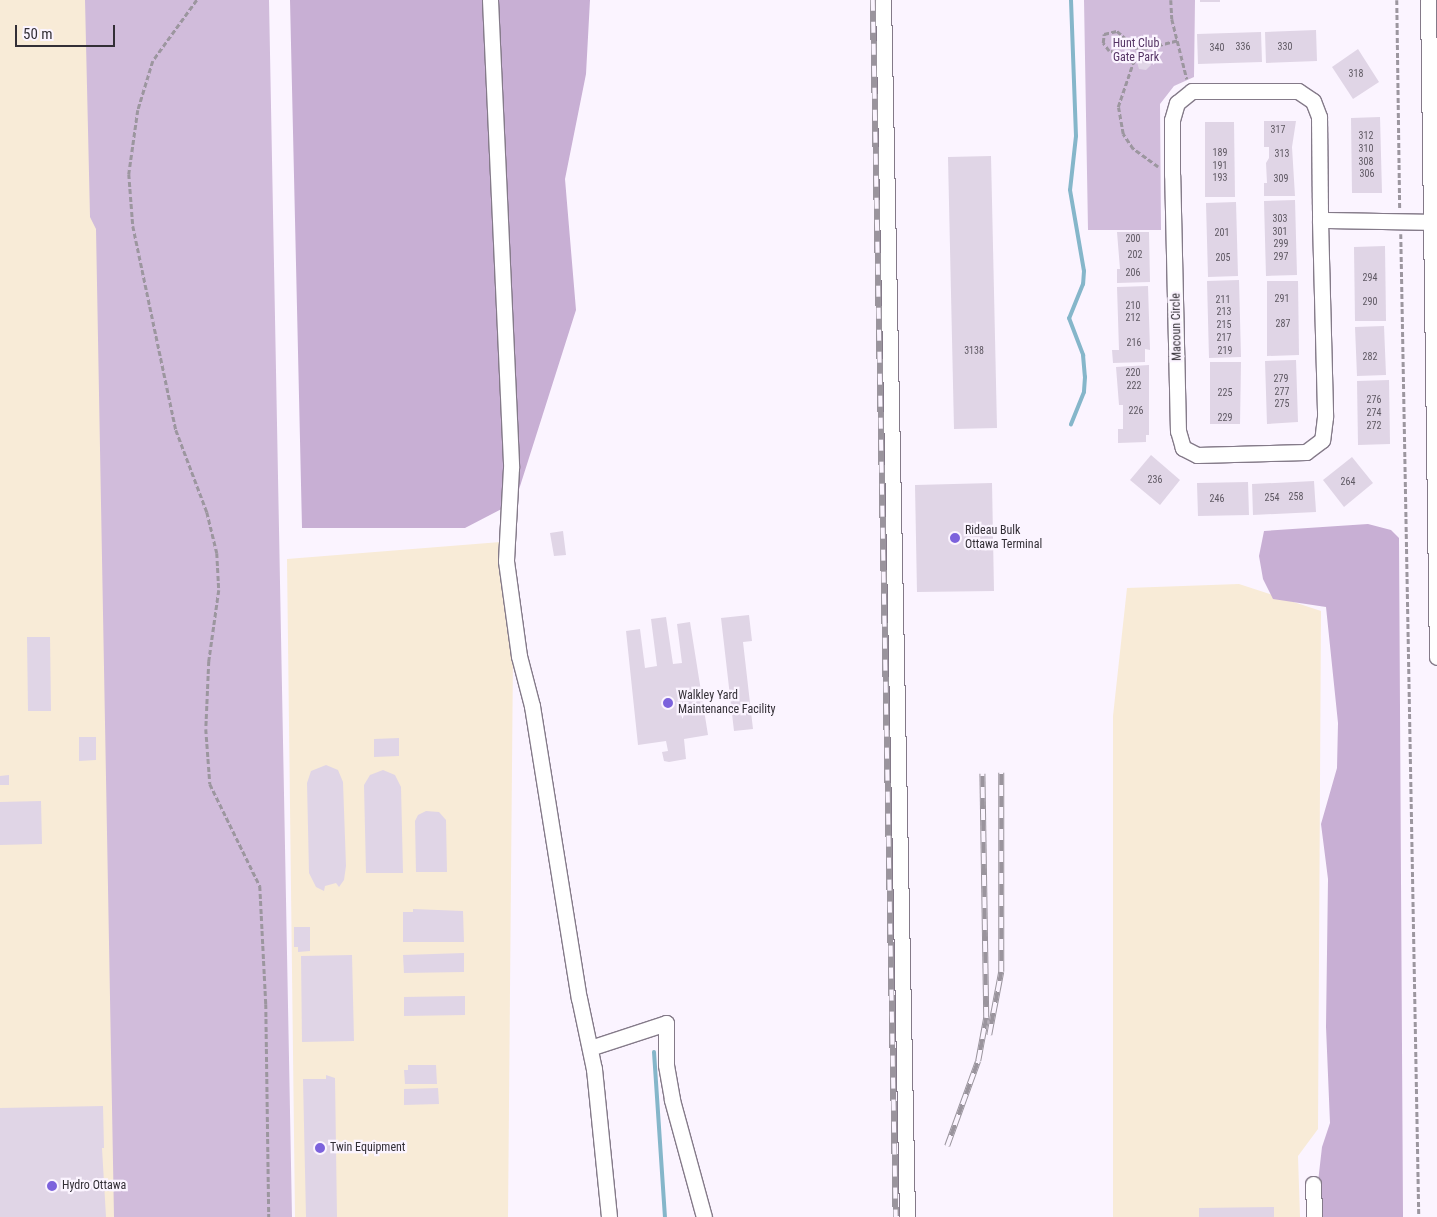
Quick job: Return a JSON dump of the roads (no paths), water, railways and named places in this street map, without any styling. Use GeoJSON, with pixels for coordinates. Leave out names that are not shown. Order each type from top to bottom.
{"type":"FeatureCollection","features":[{"type":"Feature","properties":{"kind":"street"},"geometry":{"type":"LineString","coordinates":[[490,0],[511,468],[506,561],[519,656],[532,706],[590,1048],[608,1185],[610,1217]]}},
{"type":"Feature","properties":{"kind":"street"},"geometry":{"type":"LineString","coordinates":[[883,0],[907,1217]]}},
{"type":"Feature","properties":{"kind":"street"},"geometry":{"type":"LineString","coordinates":[[1428,0],[1437,657]]}},
{"type":"Feature","properties":{"kind":"street","name":"Macoun Circle"},"geometry":{"type":"LineString","coordinates":[[1192,91],[1298,91],[1313,101],[1319,117],[1320,220],[1325,417],[1322,440],[1306,452],[1197,455],[1183,448],[1178,431],[1172,174],[1172,120],[1177,103],[1192,91]]}},
{"type":"Feature","properties":{"kind":"street"},"geometry":{"type":"LineString","coordinates":[[1320,220],[1430,222]]}},
{"type":"Feature","properties":{"kind":"street"},"geometry":{"type":"LineString","coordinates":[[590,1048],[666,1023],[666,1065],[672,1100],[704,1217]]}},
{"type":"Feature","properties":{"kind":"street"},"geometry":{"type":"LineString","coordinates":[[1313,1184],[1314,1217]]}},
{"type":"Feature","properties":{"kind":"waterway"},"geometry":{"type":"LineString","coordinates":[[1071,0],[1076,136],[1070,190],[1084,271],[1083,284],[1069,318],[1083,355],[1085,377],[1084,392],[1071,424]]}},
{"type":"Feature","properties":{"kind":"waterway"},"geometry":{"type":"LineString","coordinates":[[654,1052],[665,1217]]}},
{"type":"Feature","properties":{"kind":"railway"},"geometry":{"type":"LineString","coordinates":[[873,0],[896,1217]]}},
{"type":"Feature","properties":{"kind":"railway"},"geometry":{"type":"LineString","coordinates":[[989,1035],[1001,972],[1001,773]]}},
{"type":"Feature","properties":{"kind":"railway"},"geometry":{"type":"LineString","coordinates":[[947,1146],[978,1061],[986,1018],[982,774]]}},
{"type":"Feature","properties":{"kind":"place","name":"Rideau Bulk Ottawa Terminal"},"geometry":{"type":"Point","coordinates":[955,538]}},
{"type":"Feature","properties":{"kind":"place","name":"Walkley Yard Maintenance Facility"},"geometry":{"type":"Point","coordinates":[668,703]}},
{"type":"Feature","properties":{"kind":"place","name":"Twin Equipment"},"geometry":{"type":"Point","coordinates":[320,1148]}},
{"type":"Feature","properties":{"kind":"place","name":"Hydro Ottawa"},"geometry":{"type":"Point","coordinates":[52,1186]}},
{"type":"Feature","properties":{"kind":"park label","name":"Hunt Club Gate Park"},"geometry":{"type":"Point","coordinates":[1136,51]}}]}
